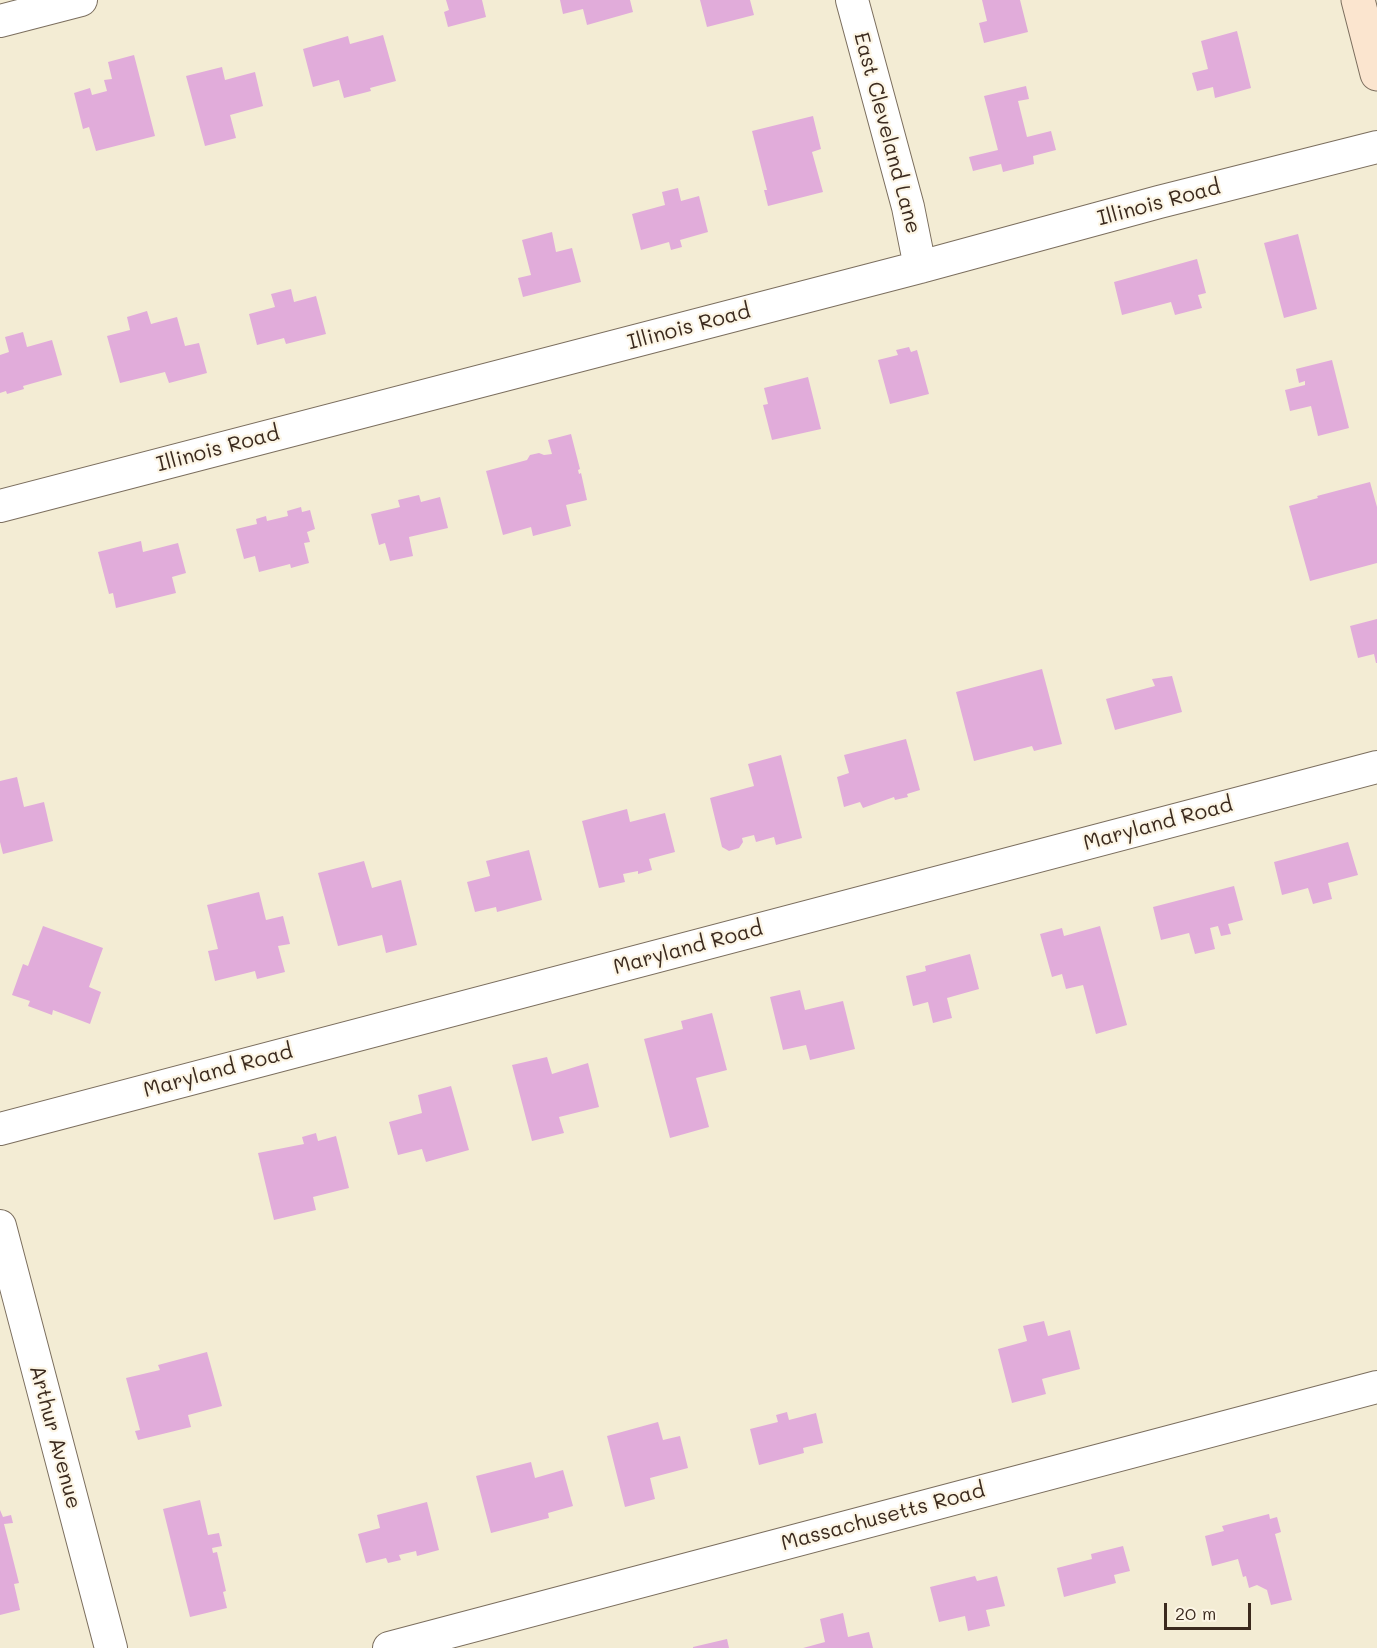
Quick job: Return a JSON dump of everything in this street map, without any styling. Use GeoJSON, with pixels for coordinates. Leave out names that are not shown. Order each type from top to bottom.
{"type":"FeatureCollection","features":[{"type":"Feature","properties":{"kind":"main road"},"geometry":{"type":"LineString","coordinates":[[1358,0],[1377,74]]}},
{"type":"Feature","properties":{"kind":"street"},"geometry":{"type":"LineString","coordinates":[[0,21],[81,0]]}},
{"type":"Feature","properties":{"kind":"street","name":"East Cleveland Lane"},"geometry":{"type":"LineString","coordinates":[[852,0],[908,207],[920,267]]}},
{"type":"Feature","properties":{"kind":"street","name":"Illinois Road"},"geometry":{"type":"LineString","coordinates":[[0,506],[1377,147]]}},
{"type":"Feature","properties":{"kind":"street","name":"Maryland Road"},"geometry":{"type":"LineString","coordinates":[[0,1129],[1377,767]]}},
{"type":"Feature","properties":{"kind":"street","name":"Arthur Avenue"},"geometry":{"type":"LineString","coordinates":[[0,1226],[111,1648]]}},
{"type":"Feature","properties":{"kind":"street","name":"Massachusetts Road"},"geometry":{"type":"LineString","coordinates":[[389,1648],[1377,1387]]}},
{"type":"Feature","properties":{"kind":"building"},"geometry":{"type":"Polygon","coordinates":[[[446,0],[482,0],[486,17],[448,27],[444,12],[449,10],[446,0]]]}},
{"type":"Feature","properties":{"kind":"building"},"geometry":{"type":"Polygon","coordinates":[[[560,0],[630,0],[633,12],[587,25],[583,9],[563,14],[560,0]]]}},
{"type":"Feature","properties":{"kind":"building"},"geometry":{"type":"Polygon","coordinates":[[[700,0],[750,0],[754,15],[707,27],[700,0]]]}},
{"type":"Feature","properties":{"kind":"building"},"geometry":{"type":"Polygon","coordinates":[[[982,0],[1020,0],[1028,32],[984,43],[979,23],[987,21],[982,0]]]}},
{"type":"Feature","properties":{"kind":"building"},"geometry":{"type":"Polygon","coordinates":[[[1237,31],[1251,88],[1215,98],[1213,87],[1197,91],[1192,73],[1208,69],[1201,41],[1237,31]]]}},
{"type":"Feature","properties":{"kind":"building"},"geometry":{"type":"Polygon","coordinates":[[[383,35],[396,81],[344,98],[339,80],[313,87],[303,49],[348,36],[350,44],[383,35]]]}},
{"type":"Feature","properties":{"kind":"building"},"geometry":{"type":"Polygon","coordinates":[[[134,55],[155,136],[96,151],[89,127],[83,129],[74,93],[90,88],[92,95],[107,91],[104,80],[112,79],[108,62],[134,55]]]}},
{"type":"Feature","properties":{"kind":"building"},"geometry":{"type":"Polygon","coordinates":[[[222,67],[225,80],[255,72],[263,106],[230,115],[236,138],[205,146],[186,76],[222,67]]]}},
{"type":"Feature","properties":{"kind":"building"},"geometry":{"type":"Polygon","coordinates":[[[1026,86],[1029,99],[1018,101],[1027,137],[1051,131],[1056,150],[1033,156],[1034,164],[1003,172],[1001,164],[973,171],[969,157],[998,150],[984,96],[1026,86]]]}},
{"type":"Feature","properties":{"kind":"building"},"geometry":{"type":"Polygon","coordinates":[[[813,116],[821,149],[812,152],[823,192],[768,206],[764,190],[767,190],[752,131],[813,116]]]}},
{"type":"Feature","properties":{"kind":"building"},"geometry":{"type":"Polygon","coordinates":[[[678,188],[681,201],[699,196],[708,232],[680,240],[682,247],[671,250],[669,242],[641,250],[632,214],[665,205],[662,192],[678,188]]]}},
{"type":"Feature","properties":{"kind":"building"},"geometry":{"type":"Polygon","coordinates":[[[552,232],[556,252],[572,248],[581,282],[523,297],[518,278],[531,275],[522,240],[552,232]]]}},
{"type":"Feature","properties":{"kind":"building"},"geometry":{"type":"Polygon","coordinates":[[[1298,234],[1317,309],[1284,318],[1264,243],[1298,234]]]}},
{"type":"Feature","properties":{"kind":"building"},"geometry":{"type":"Polygon","coordinates":[[[1197,259],[1206,293],[1198,295],[1202,308],[1175,315],[1171,302],[1122,315],[1114,282],[1197,259]]]}},
{"type":"Feature","properties":{"kind":"building"},"geometry":{"type":"Polygon","coordinates":[[[291,289],[294,302],[316,296],[326,334],[286,344],[284,338],[257,345],[249,314],[275,307],[271,294],[291,289]]]}},
{"type":"Feature","properties":{"kind":"building"},"geometry":{"type":"Polygon","coordinates":[[[147,311],[151,324],[177,317],[185,346],[199,343],[207,373],[169,383],[165,372],[120,383],[107,336],[130,330],[127,317],[147,311]]]}},
{"type":"Feature","properties":{"kind":"building"},"geometry":{"type":"Polygon","coordinates":[[[23,332],[27,347],[52,340],[62,375],[23,386],[24,389],[7,394],[6,391],[0,393],[0,355],[9,352],[5,337],[23,332]]]}},
{"type":"Feature","properties":{"kind":"building"},"geometry":{"type":"Polygon","coordinates":[[[909,347],[911,352],[917,350],[929,394],[890,404],[878,360],[898,355],[896,350],[909,347]]]}},
{"type":"Feature","properties":{"kind":"building"},"geometry":{"type":"Polygon","coordinates":[[[1332,360],[1349,428],[1318,436],[1311,406],[1290,411],[1285,390],[1305,385],[1305,381],[1299,383],[1296,369],[1332,360]]]}},
{"type":"Feature","properties":{"kind":"building"},"geometry":{"type":"Polygon","coordinates":[[[808,377],[821,429],[772,440],[763,405],[768,404],[764,388],[808,377]]]}},
{"type":"Feature","properties":{"kind":"building"},"geometry":{"type":"Polygon","coordinates":[[[571,434],[587,500],[566,505],[571,526],[533,536],[531,527],[503,535],[486,471],[527,460],[530,455],[552,454],[548,440],[571,434]]]}},
{"type":"Feature","properties":{"kind":"building"},"geometry":{"type":"Polygon","coordinates":[[[1370,482],[1377,507],[1377,563],[1310,581],[1289,506],[1370,482]]]}},
{"type":"Feature","properties":{"kind":"building"},"geometry":{"type":"Polygon","coordinates":[[[419,495],[421,502],[440,497],[448,528],[409,537],[413,556],[390,561],[385,543],[379,545],[371,514],[400,507],[398,500],[419,495]]]}},
{"type":"Feature","properties":{"kind":"building"},"geometry":{"type":"Polygon","coordinates":[[[301,507],[302,512],[310,510],[315,529],[307,532],[310,542],[304,543],[309,563],[291,568],[290,564],[259,572],[255,556],[244,559],[236,529],[257,524],[256,519],[266,516],[267,521],[288,516],[287,511],[301,507]]]}},
{"type":"Feature","properties":{"kind":"building"},"geometry":{"type":"Polygon","coordinates":[[[141,541],[143,552],[178,543],[186,573],[172,577],[176,593],[116,608],[113,593],[109,594],[98,552],[141,541]]]}},
{"type":"Feature","properties":{"kind":"building"},"geometry":{"type":"Polygon","coordinates":[[[1377,619],[1376,663],[1374,654],[1358,658],[1350,626],[1377,619]]]}},
{"type":"Feature","properties":{"kind":"building"},"geometry":{"type":"Polygon","coordinates":[[[1042,669],[1062,744],[1034,751],[1032,746],[974,761],[956,692],[1042,669]]]}},
{"type":"Feature","properties":{"kind":"building"},"geometry":{"type":"Polygon","coordinates":[[[1172,676],[1182,712],[1115,730],[1106,699],[1155,686],[1152,679],[1172,676]]]}},
{"type":"Feature","properties":{"kind":"building"},"geometry":{"type":"Polygon","coordinates":[[[906,739],[920,790],[907,794],[908,797],[895,800],[894,797],[863,808],[860,802],[844,807],[837,777],[849,773],[844,755],[906,739]]]}},
{"type":"Feature","properties":{"kind":"building"},"geometry":{"type":"Polygon","coordinates":[[[781,755],[802,838],[776,845],[774,837],[756,842],[754,835],[742,838],[743,842],[739,848],[729,851],[722,847],[710,798],[754,786],[748,764],[781,755]]]}},
{"type":"Feature","properties":{"kind":"building"},"geometry":{"type":"Polygon","coordinates":[[[17,777],[24,807],[44,802],[53,841],[3,854],[0,842],[0,781],[17,777]]]}},
{"type":"Feature","properties":{"kind":"building"},"geometry":{"type":"Polygon","coordinates":[[[627,809],[630,822],[665,813],[675,852],[649,859],[652,870],[638,874],[638,871],[623,874],[625,882],[599,888],[582,821],[627,809]]]}},
{"type":"Feature","properties":{"kind":"building"},"geometry":{"type":"Polygon","coordinates":[[[1348,842],[1358,875],[1328,883],[1332,899],[1313,904],[1308,888],[1282,895],[1274,862],[1348,842]]]}},
{"type":"Feature","properties":{"kind":"building"},"geometry":{"type":"Polygon","coordinates":[[[529,850],[542,900],[497,912],[496,907],[475,912],[467,882],[490,876],[486,861],[529,850]]]}},
{"type":"Feature","properties":{"kind":"building"},"geometry":{"type":"Polygon","coordinates":[[[364,861],[372,888],[401,880],[417,945],[386,953],[382,935],[338,946],[318,873],[364,861]]]}},
{"type":"Feature","properties":{"kind":"building"},"geometry":{"type":"Polygon","coordinates":[[[1234,886],[1243,920],[1228,924],[1231,934],[1221,936],[1218,926],[1210,928],[1215,949],[1195,954],[1189,933],[1161,940],[1153,907],[1234,886]]]}},
{"type":"Feature","properties":{"kind":"building"},"geometry":{"type":"Polygon","coordinates":[[[259,892],[266,920],[283,916],[290,944],[278,946],[285,972],[257,979],[255,971],[215,981],[208,951],[218,949],[207,905],[259,892]]]}},
{"type":"Feature","properties":{"kind":"building"},"geometry":{"type":"Polygon","coordinates":[[[43,926],[103,948],[89,987],[101,992],[90,1024],[53,1010],[52,1015],[28,1006],[30,1001],[12,995],[23,964],[28,966],[43,926]]]}},
{"type":"Feature","properties":{"kind":"building"},"geometry":{"type":"Polygon","coordinates":[[[1100,926],[1127,1025],[1096,1034],[1083,985],[1066,989],[1062,974],[1052,977],[1040,934],[1062,928],[1064,936],[1100,926]]]}},
{"type":"Feature","properties":{"kind":"building"},"geometry":{"type":"Polygon","coordinates":[[[970,954],[979,989],[947,998],[952,1018],[933,1023],[928,1002],[913,1006],[906,976],[926,971],[925,966],[970,954]]]}},
{"type":"Feature","properties":{"kind":"building"},"geometry":{"type":"Polygon","coordinates":[[[800,990],[805,1010],[843,1001],[855,1049],[810,1060],[806,1045],[783,1050],[770,997],[800,990]]]}},
{"type":"Feature","properties":{"kind":"building"},"geometry":{"type":"Polygon","coordinates":[[[712,1013],[727,1070],[696,1078],[709,1127],[670,1138],[644,1039],[683,1029],[681,1021],[712,1013]]]}},
{"type":"Feature","properties":{"kind":"building"},"geometry":{"type":"Polygon","coordinates":[[[547,1057],[552,1074],[588,1063],[599,1107],[559,1117],[564,1133],[532,1141],[512,1065],[547,1057]]]}},
{"type":"Feature","properties":{"kind":"building"},"geometry":{"type":"Polygon","coordinates":[[[451,1086],[469,1150],[426,1162],[422,1149],[398,1155],[389,1122],[422,1113],[418,1095],[451,1086]]]}},
{"type":"Feature","properties":{"kind":"building"},"geometry":{"type":"Polygon","coordinates":[[[316,1133],[318,1141],[336,1136],[349,1188],[313,1197],[316,1210],[274,1220],[258,1153],[304,1144],[302,1137],[316,1133]]]}},
{"type":"Feature","properties":{"kind":"building"},"geometry":{"type":"Polygon","coordinates":[[[1044,1321],[1048,1336],[1070,1330],[1080,1369],[1042,1379],[1046,1394],[1012,1403],[998,1349],[1027,1341],[1023,1326],[1044,1321]]]}},
{"type":"Feature","properties":{"kind":"building"},"geometry":{"type":"Polygon","coordinates":[[[207,1352],[222,1406],[188,1415],[191,1427],[138,1440],[135,1431],[140,1430],[126,1378],[160,1370],[158,1365],[207,1352]]]}},
{"type":"Feature","properties":{"kind":"building"},"geometry":{"type":"Polygon","coordinates":[[[787,1412],[789,1420],[816,1413],[823,1443],[803,1448],[804,1453],[759,1465],[750,1429],[778,1422],[776,1415],[787,1412]]]}},
{"type":"Feature","properties":{"kind":"building"},"geometry":{"type":"Polygon","coordinates":[[[658,1422],[663,1440],[680,1436],[688,1468],[650,1478],[655,1499],[625,1507],[607,1436],[658,1422]]]}},
{"type":"Feature","properties":{"kind":"building"},"geometry":{"type":"Polygon","coordinates":[[[531,1462],[535,1478],[563,1470],[573,1506],[548,1513],[549,1518],[491,1533],[476,1476],[531,1462]]]}},
{"type":"Feature","properties":{"kind":"building"},"geometry":{"type":"Polygon","coordinates":[[[200,1500],[208,1535],[219,1533],[222,1546],[212,1548],[213,1553],[217,1552],[226,1591],[223,1592],[227,1608],[190,1617],[163,1509],[200,1500]]]}},
{"type":"Feature","properties":{"kind":"building"},"geometry":{"type":"Polygon","coordinates":[[[427,1502],[439,1550],[417,1556],[416,1551],[399,1555],[401,1560],[388,1563],[386,1558],[366,1563],[358,1534],[380,1528],[377,1515],[427,1502]]]}},
{"type":"Feature","properties":{"kind":"building"},"geometry":{"type":"Polygon","coordinates":[[[0,1510],[3,1517],[11,1515],[13,1523],[4,1524],[19,1583],[14,1584],[20,1610],[0,1615],[0,1510]]]}},
{"type":"Feature","properties":{"kind":"building"},"geometry":{"type":"Polygon","coordinates":[[[1269,1514],[1270,1519],[1277,1517],[1281,1532],[1275,1534],[1292,1600],[1271,1605],[1267,1590],[1257,1585],[1249,1588],[1238,1559],[1212,1566],[1205,1536],[1224,1531],[1222,1526],[1269,1514]]]}},
{"type":"Feature","properties":{"kind":"building"},"geometry":{"type":"Polygon","coordinates":[[[1123,1546],[1130,1571],[1114,1575],[1116,1583],[1064,1597],[1057,1568],[1092,1559],[1091,1554],[1123,1546]]]}},
{"type":"Feature","properties":{"kind":"building"},"geometry":{"type":"Polygon","coordinates":[[[975,1576],[977,1581],[997,1576],[1005,1606],[986,1610],[990,1626],[968,1631],[965,1616],[939,1622],[930,1587],[975,1576]]]}},
{"type":"Feature","properties":{"kind":"building"},"geometry":{"type":"Polygon","coordinates":[[[843,1613],[848,1637],[869,1632],[873,1648],[803,1648],[825,1642],[820,1619],[843,1613]]]}},
{"type":"Feature","properties":{"kind":"building"},"geometry":{"type":"Polygon","coordinates":[[[727,1639],[729,1648],[693,1648],[693,1647],[727,1639]]]}}]}
